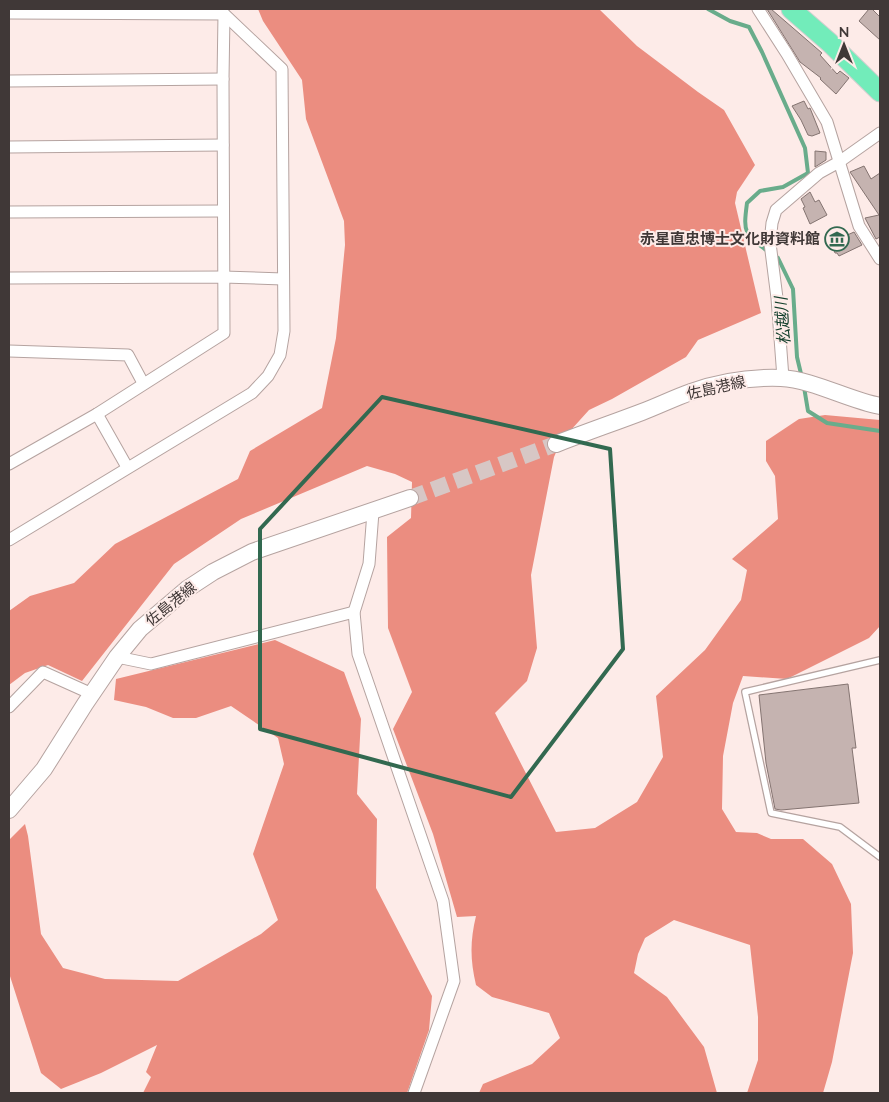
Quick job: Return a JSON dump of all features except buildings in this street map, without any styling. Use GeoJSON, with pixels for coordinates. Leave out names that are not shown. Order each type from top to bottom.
{"type":"FeatureCollection","features":[{"type":"Feature","properties":{"kind":"highway"},"geometry":{"type":"LineString","coordinates":[[790,9],[830,43],[880,92]]}},
{"type":"Feature","properties":{"kind":"main road","name":"佐島港線"},"geometry":{"type":"LineString","coordinates":[[556,444],[644,412],[692,391],[761,378],[786,379],[820,387],[880,406]]}},
{"type":"Feature","properties":{"kind":"main road","name":"佐島港線"},"geometry":{"type":"LineString","coordinates":[[9,810],[44,769],[117,657],[140,629],[186,590],[213,572],[252,552],[410,498]]}},
{"type":"Feature","properties":{"kind":"street"},"geometry":{"type":"LineString","coordinates":[[758,9],[827,122],[859,226],[880,259]]}},
{"type":"Feature","properties":{"kind":"street"},"geometry":{"type":"LineString","coordinates":[[9,14],[224,14],[282,69],[283,279],[283,339],[280,354],[268,376],[252,393],[9,540]]}},
{"type":"Feature","properties":{"kind":"street"},"geometry":{"type":"LineString","coordinates":[[9,464],[97,414],[224,333],[224,14]]}},
{"type":"Feature","properties":{"kind":"street"},"geometry":{"type":"LineString","coordinates":[[9,81],[223,80]]}},
{"type":"Feature","properties":{"kind":"street"},"geometry":{"type":"LineString","coordinates":[[786,379],[770,242],[772,223],[776,210],[819,173],[839,162],[880,133]]}},
{"type":"Feature","properties":{"kind":"street"},"geometry":{"type":"LineString","coordinates":[[9,147],[224,145]]}},
{"type":"Feature","properties":{"kind":"street"},"geometry":{"type":"LineString","coordinates":[[9,212],[224,211]]}},
{"type":"Feature","properties":{"kind":"street"},"geometry":{"type":"LineString","coordinates":[[9,278],[283,279]]}},
{"type":"Feature","properties":{"kind":"street"},"geometry":{"type":"LineString","coordinates":[[9,352],[128,354],[143,383]]}},
{"type":"Feature","properties":{"kind":"street"},"geometry":{"type":"LineString","coordinates":[[97,414],[127,467]]}},
{"type":"Feature","properties":{"kind":"street"},"geometry":{"type":"LineString","coordinates":[[373,512],[369,564],[354,612],[358,654],[443,901],[454,981],[414,1093]]}},
{"type":"Feature","properties":{"kind":"street"},"geometry":{"type":"LineString","coordinates":[[117,657],[151,664],[354,612]]}},
{"type":"Feature","properties":{"kind":"street"},"geometry":{"type":"LineString","coordinates":[[9,707],[43,672],[92,694]]}},
{"type":"Feature","properties":{"kind":"lane"},"geometry":{"type":"LineString","coordinates":[[880,660],[745,692],[771,813],[840,827],[880,857]]}},
{"type":"Feature","properties":{"kind":"highlighted area"},"geometry":{"type":"Polygon","coordinates":[[[382,397],[610,449],[623,649],[511,797],[260,729],[260,529],[382,397]]]}},
{"type":"Feature","properties":{"kind":"shaded area"},"geometry":{"type":"Polygon","coordinates":[[[258,9],[599,9],[637,46],[724,110],[755,165],[737,192],[735,203],[761,313],[698,340],[686,357],[589,410],[561,441],[554,457],[531,575],[537,648],[527,681],[495,713],[556,832],[595,828],[637,802],[663,757],[656,696],[705,650],[741,600],[747,570],[732,559],[778,519],[775,476],[766,461],[766,441],[799,419],[825,415],[880,420],[880,626],[869,638],[787,679],[743,676],[733,703],[723,756],[722,809],[736,832],[757,833],[771,839],[803,839],[832,864],[851,904],[853,953],[832,1062],[823,1093],[747,1093],[758,1060],[758,1017],[750,945],[674,920],[645,938],[638,954],[634,973],[667,997],[704,1047],[717,1093],[479,1093],[483,1084],[532,1064],[560,1038],[549,1013],[492,997],[476,985],[472,950],[476,916],[457,917],[433,834],[393,729],[412,692],[388,628],[387,537],[411,518],[412,482],[395,474],[367,466],[241,519],[174,564],[82,681],[48,665],[25,673],[9,685],[9,611],[30,596],[74,583],[115,544],[238,479],[250,451],[322,408],[336,338],[345,245],[344,221],[306,119],[302,80],[263,21],[258,9]]]}},
{"type":"Feature","properties":{"kind":"shaded area"},"geometry":{"type":"Polygon","coordinates":[[[275,640],[344,672],[361,719],[357,794],[377,819],[376,888],[432,996],[429,1030],[407,1093],[143,1093],[151,1077],[146,1072],[157,1045],[101,1073],[61,1089],[41,1073],[9,973],[9,840],[25,824],[41,934],[63,968],[105,979],[178,981],[261,934],[278,920],[253,854],[284,764],[278,738],[231,706],[196,718],[173,718],[146,707],[114,700],[116,679],[275,640]]]}},
{"type":"Feature","properties":{"kind":"waterway","name":"松越川"},"geometry":{"type":"LineString","coordinates":[[708,9],[730,21],[749,27],[805,148],[808,173],[783,187],[760,191],[747,203],[745,221],[747,232],[754,241],[769,252]]}},
{"type":"Feature","properties":{"kind":"waterway","name":"松越川"},"geometry":{"type":"LineString","coordinates":[[775,256],[778,258],[793,289],[797,357],[802,378]]}},
{"type":"Feature","properties":{"kind":"waterway","name":"松越川"},"geometry":{"type":"LineString","coordinates":[[804,387],[808,411],[827,423],[880,431]]}},
{"type":"Feature","properties":{"kind":"tunnel"},"geometry":{"type":"LineString","coordinates":[[410,498],[556,444]]}},
{"type":"Feature","properties":{"kind":"place","name":"赤星直忠博士文化財資料館"},"geometry":{"type":"Point","coordinates":[837,239]}}]}
